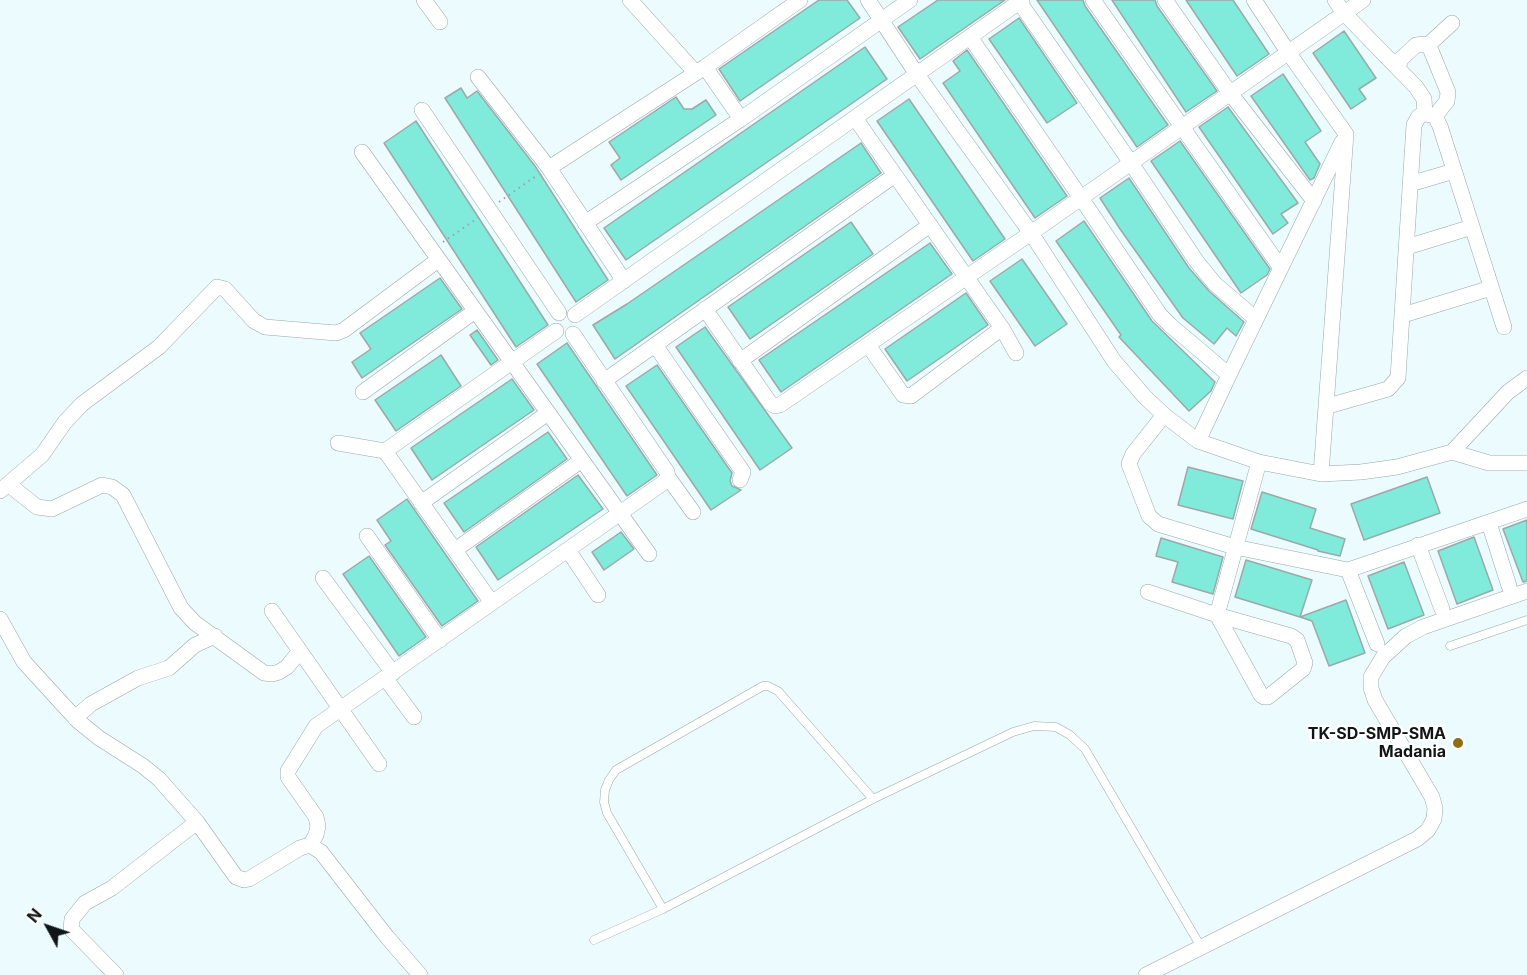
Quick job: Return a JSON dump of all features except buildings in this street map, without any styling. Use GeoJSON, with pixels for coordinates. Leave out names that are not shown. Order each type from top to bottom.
{"type":"FeatureCollection","features":[{"type":"Feature","properties":{"kind":"street"},"geometry":{"type":"LineString","coordinates":[[424,0],[440,22]]}},
{"type":"Feature","properties":{"kind":"street"},"geometry":{"type":"LineString","coordinates":[[630,0],[700,69],[741,119]]}},
{"type":"Feature","properties":{"kind":"street"},"geometry":{"type":"LineString","coordinates":[[549,168],[800,0]]}},
{"type":"Feature","properties":{"kind":"street"},"geometry":{"type":"LineString","coordinates":[[868,0],[918,75],[1031,233],[1114,361],[1145,397],[1198,441],[1259,462],[1321,474],[1397,467],[1452,452],[1508,392],[1527,378]]}},
{"type":"Feature","properties":{"kind":"street"},"geometry":{"type":"LineString","coordinates":[[585,223],[741,119],[910,0]]}},
{"type":"Feature","properties":{"kind":"street"},"geometry":{"type":"LineString","coordinates":[[1093,0],[1281,268]]}},
{"type":"Feature","properties":{"kind":"street"},"geometry":{"type":"LineString","coordinates":[[1165,0],[1230,93],[1314,201]]}},
{"type":"Feature","properties":{"kind":"street"},"geometry":{"type":"LineString","coordinates":[[1254,0],[1346,134],[1328,406],[1321,474]]}},
{"type":"Feature","properties":{"kind":"street"},"geometry":{"type":"LineString","coordinates":[[705,309],[770,403],[775,406],[780,405],[1031,233],[1288,52],[1340,6],[1363,0]]}},
{"type":"Feature","properties":{"kind":"street"},"geometry":{"type":"LineString","coordinates":[[576,315],[1020,1],[1205,274],[1256,319]]}},
{"type":"Feature","properties":{"kind":"street"},"geometry":{"type":"LineString","coordinates":[[1340,6],[1416,87],[1430,115],[1440,126],[1504,327]]}},
{"type":"Feature","properties":{"kind":"street"},"geometry":{"type":"LineString","coordinates":[[1427,46],[1452,23]]}},
{"type":"Feature","properties":{"kind":"street"},"geometry":{"type":"LineString","coordinates":[[969,37],[1160,315],[1228,375]]}},
{"type":"Feature","properties":{"kind":"street"},"geometry":{"type":"LineString","coordinates":[[1328,406],[1388,389],[1396,382],[1400,371],[1414,125],[1419,116],[1430,115],[1447,101],[1448,92],[1427,46],[1420,43],[1408,51],[1398,67]]}},
{"type":"Feature","properties":{"kind":"street"},"geometry":{"type":"LineString","coordinates":[[478,77],[549,168],[624,281]]}},
{"type":"Feature","properties":{"kind":"street"},"geometry":{"type":"LineString","coordinates":[[422,110],[559,313]]}},
{"type":"Feature","properties":{"kind":"street"},"geometry":{"type":"LineString","coordinates":[[855,118],[1002,328],[1016,353]]}},
{"type":"Feature","properties":{"kind":"street"},"geometry":{"type":"LineString","coordinates":[[1198,441],[1346,134]]}},
{"type":"Feature","properties":{"kind":"street"},"geometry":{"type":"LineString","coordinates":[[362,152],[649,554]]}},
{"type":"Feature","properties":{"kind":"street"},"geometry":{"type":"LineString","coordinates":[[1410,184],[1454,171]]}},
{"type":"Feature","properties":{"kind":"street"},"geometry":{"type":"LineString","coordinates":[[604,381],[895,175]]}},
{"type":"Feature","properties":{"kind":"street"},"geometry":{"type":"LineString","coordinates":[[740,361],[930,225]]}},
{"type":"Feature","properties":{"kind":"street"},"geometry":{"type":"LineString","coordinates":[[1407,247],[1472,227]]}},
{"type":"Feature","properties":{"kind":"street"},"geometry":{"type":"LineString","coordinates":[[300,651],[287,667],[279,672],[264,673],[195,623],[181,608],[123,495],[112,487],[102,485],[52,508],[37,507],[4,488],[42,455],[65,422],[82,404],[159,347],[217,287],[225,289],[254,321],[265,327],[336,333],[344,330],[438,260]]}},
{"type":"Feature","properties":{"kind":"street"},"geometry":{"type":"LineString","coordinates":[[1403,315],[1491,288]]}},
{"type":"Feature","properties":{"kind":"street"},"geometry":{"type":"LineString","coordinates":[[363,392],[475,311]]}},
{"type":"Feature","properties":{"kind":"street"},"geometry":{"type":"LineString","coordinates":[[568,311],[576,315],[578,326],[573,334],[564,336],[556,331],[554,322],[559,313],[568,311]]}},
{"type":"Feature","properties":{"kind":"street"},"geometry":{"type":"LineString","coordinates":[[868,345],[903,395],[911,396],[1002,328]]}},
{"type":"Feature","properties":{"kind":"street"},"geometry":{"type":"LineString","coordinates":[[338,443],[385,451],[556,331]]}},
{"type":"Feature","properties":{"kind":"street"},"geometry":{"type":"LineString","coordinates":[[573,334],[693,512]]}},
{"type":"Feature","properties":{"kind":"street"},"geometry":{"type":"LineString","coordinates":[[656,345],[743,472],[740,480]]}},
{"type":"Feature","properties":{"kind":"street"},"geometry":{"type":"LineString","coordinates":[[422,503],[548,413]]}},
{"type":"Feature","properties":{"kind":"street"},"geometry":{"type":"LineString","coordinates":[[1164,415],[1133,454],[1129,464],[1149,516],[1158,524],[1236,547],[1348,570],[1527,509]]}},
{"type":"Feature","properties":{"kind":"street"},"geometry":{"type":"LineString","coordinates":[[385,451],[492,603]]}},
{"type":"Feature","properties":{"kind":"street"},"geometry":{"type":"LineString","coordinates":[[1452,452],[1489,463],[1527,463]]}},
{"type":"Feature","properties":{"kind":"street"},"geometry":{"type":"LineString","coordinates":[[455,550],[582,460]]}},
{"type":"Feature","properties":{"kind":"street"},"geometry":{"type":"LineString","coordinates":[[1148,592],[1217,615],[1294,638],[1305,666],[1268,697],[1264,697],[1217,615],[1259,462]]}},
{"type":"Feature","properties":{"kind":"street"},"geometry":{"type":"LineString","coordinates":[[0,619],[24,662],[75,718],[86,729],[159,779],[197,822],[236,877],[249,879],[300,848],[310,845],[316,836],[318,826],[316,818],[291,782],[288,771],[316,726],[390,676],[668,477]]}},
{"type":"Feature","properties":{"kind":"street"},"geometry":{"type":"LineString","coordinates":[[1489,523],[1509,586]]}},
{"type":"Feature","properties":{"kind":"street"},"geometry":{"type":"LineString","coordinates":[[367,536],[440,640]]}},
{"type":"Feature","properties":{"kind":"street"},"geometry":{"type":"LineString","coordinates":[[1418,545],[1442,609]]}},
{"type":"Feature","properties":{"kind":"street"},"geometry":{"type":"LineString","coordinates":[[568,550],[598,595]]}},
{"type":"Feature","properties":{"kind":"street"},"geometry":{"type":"LineString","coordinates":[[1348,570],[1377,644]]}},
{"type":"Feature","properties":{"kind":"street"},"geometry":{"type":"LineString","coordinates":[[323,578],[390,676],[414,717]]}},
{"type":"Feature","properties":{"kind":"street"},"geometry":{"type":"LineString","coordinates":[[1146,975],[1417,839],[1428,830],[1434,819],[1435,808],[1432,796],[1375,700],[1371,688],[1371,677],[1383,657],[1406,636],[1423,627],[1527,591]]}},
{"type":"Feature","properties":{"kind":"street"},"geometry":{"type":"LineString","coordinates":[[272,611],[379,764]]}},
{"type":"Feature","properties":{"kind":"street"},"geometry":{"type":"LineString","coordinates":[[75,718],[91,704],[138,678],[169,668],[195,645],[215,636]]}},
{"type":"Feature","properties":{"kind":"street"},"geometry":{"type":"LineString","coordinates":[[116,975],[70,929],[72,919],[85,903],[112,888],[197,822]]}},
{"type":"Feature","properties":{"kind":"street"},"geometry":{"type":"LineString","coordinates":[[310,845],[321,852],[387,937],[420,975]]}},
{"type":"Feature","properties":{"kind":"lane"},"geometry":{"type":"LineString","coordinates":[[1450,646],[1527,620]]}},
{"type":"Feature","properties":{"kind":"lane"},"geometry":{"type":"LineString","coordinates":[[663,909],[607,813],[604,802],[609,780],[616,770],[763,686],[778,691],[873,799]]}},
{"type":"Feature","properties":{"kind":"lane"},"geometry":{"type":"LineString","coordinates":[[594,940],[663,909],[873,799],[1013,732],[1034,726],[1056,727],[1070,735],[1085,749],[1202,948]]}},
{"type":"Feature","properties":{"kind":"place","name":"TK-SD-SMP-SMA Madania"},"geometry":{"type":"Point","coordinates":[1458,743]}}]}
